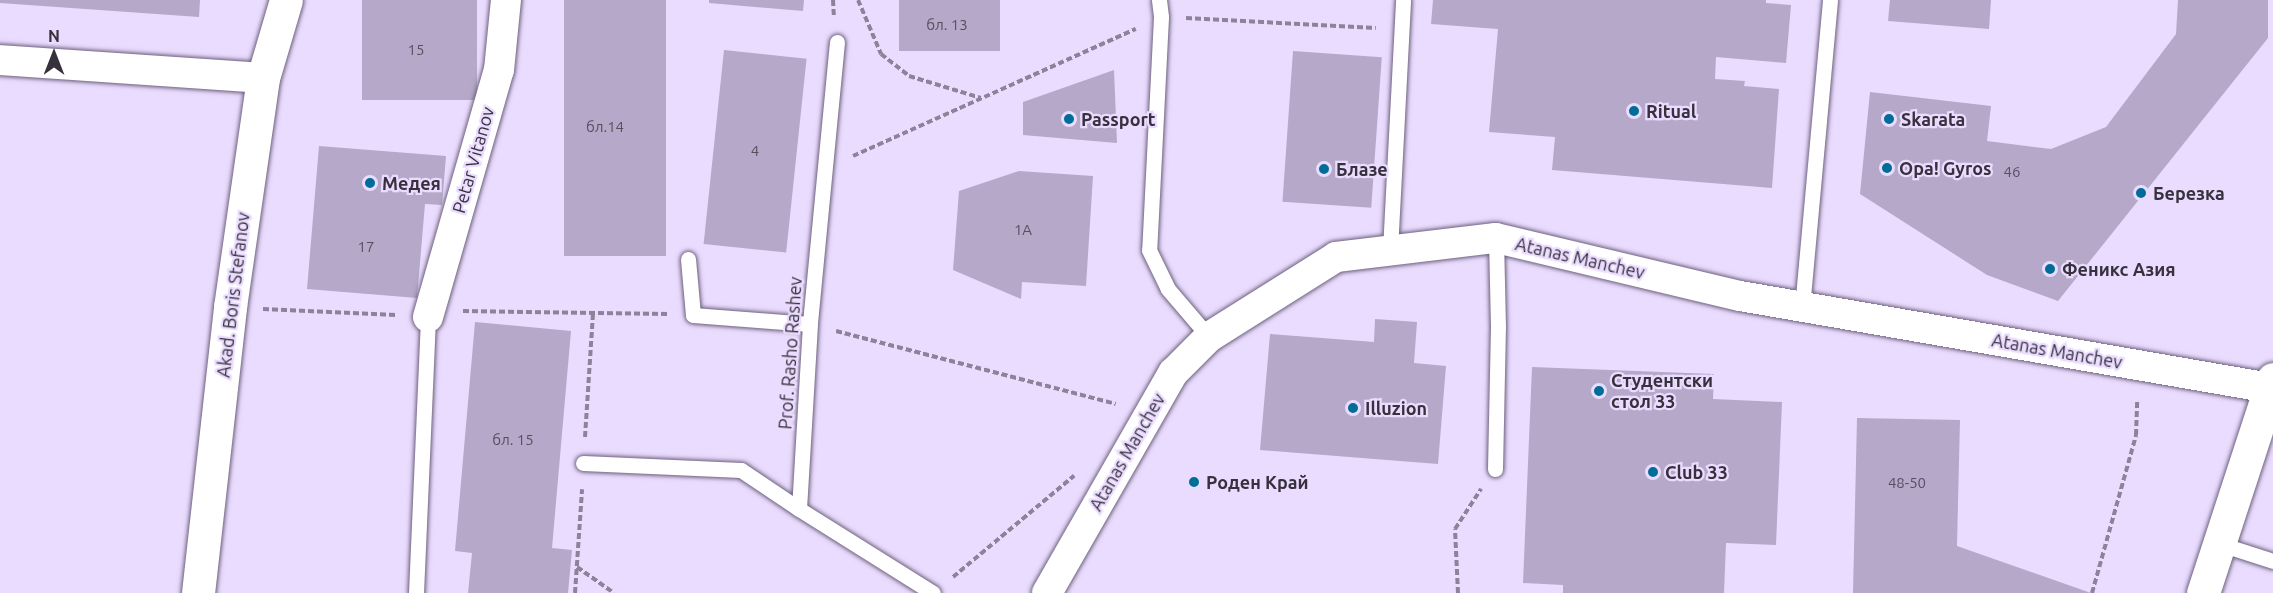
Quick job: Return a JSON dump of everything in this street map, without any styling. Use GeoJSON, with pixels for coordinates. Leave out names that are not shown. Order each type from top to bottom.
{"type":"FeatureCollection","features":[{"type":"Feature","properties":{"kind":"street","name":"Akad. Boris Stefanov"},"geometry":{"type":"LineString","coordinates":[[198,593],[230,307],[263,78],[286,0]]}},
{"type":"Feature","properties":{"kind":"street","name":"Petar Vitanov"},"geometry":{"type":"LineString","coordinates":[[428,317],[499,70],[506,0]]}},
{"type":"Feature","properties":{"kind":"street"},"geometry":{"type":"LineString","coordinates":[[0,60],[263,78]]}},
{"type":"Feature","properties":{"kind":"street","name":"Atanas Manchev"},"geometry":{"type":"LineString","coordinates":[[1047,593],[1173,373],[1209,337],[1336,257],[1496,238],[1740,296],[1802,308],[2272,386]]}},
{"type":"Feature","properties":{"kind":"street"},"geometry":{"type":"LineString","coordinates":[[2203,593],[2272,386]]}},
{"type":"Feature","properties":{"kind":"lane"},"geometry":{"type":"LineString","coordinates":[[1159,0],[1161,17],[1149,250],[1168,289],[1209,337]]}},
{"type":"Feature","properties":{"kind":"lane"},"geometry":{"type":"LineString","coordinates":[[1390,250],[1403,0]]}},
{"type":"Feature","properties":{"kind":"lane"},"geometry":{"type":"LineString","coordinates":[[1802,308],[1830,0]]}},
{"type":"Feature","properties":{"kind":"lane","name":"Prof. Rasho Rashev"},"geometry":{"type":"LineString","coordinates":[[800,509],[810,324],[837,42]]}},
{"type":"Feature","properties":{"kind":"lane"},"geometry":{"type":"LineString","coordinates":[[1495,469],[1498,327],[1496,238]]}},
{"type":"Feature","properties":{"kind":"lane"},"geometry":{"type":"LineString","coordinates":[[688,259],[693,315],[810,324]]}},
{"type":"Feature","properties":{"kind":"lane"},"geometry":{"type":"LineString","coordinates":[[416,593],[428,317]]}},
{"type":"Feature","properties":{"kind":"lane"},"geometry":{"type":"LineString","coordinates":[[583,463],[741,470],[933,593]]}},
{"type":"Feature","properties":{"kind":"lane"},"geometry":{"type":"LineString","coordinates":[[2220,544],[2273,561]]}},
{"type":"Feature","properties":{"kind":"path"},"geometry":{"type":"LineString","coordinates":[[858,0],[881,54],[909,76],[982,98]]}},
{"type":"Feature","properties":{"kind":"path"},"geometry":{"type":"LineString","coordinates":[[825,169],[1161,17],[1402,29]]}},
{"type":"Feature","properties":{"kind":"path"},"geometry":{"type":"LineString","coordinates":[[230,307],[428,317],[463,311],[693,315]]}},
{"type":"Feature","properties":{"kind":"path"},"geometry":{"type":"LineString","coordinates":[[810,324],[1149,412]]}},
{"type":"Feature","properties":{"kind":"path"},"geometry":{"type":"LineString","coordinates":[[2092,593],[2136,435],[2139,365]]}},
{"type":"Feature","properties":{"kind":"path"},"geometry":{"type":"LineString","coordinates":[[1458,593],[1455,530],[1495,469]]}},
{"type":"Feature","properties":{"kind":"path"},"geometry":{"type":"LineString","coordinates":[[952,578],[1077,472]]}},
{"type":"Feature","properties":{"kind":"path"},"geometry":{"type":"LineString","coordinates":[[576,566],[615,593]]}},
{"type":"Feature","properties":{"kind":"building"},"geometry":{"type":"Polygon","coordinates":[[[0,0],[200,0],[199,17],[0,3],[0,0]]]}},
{"type":"Feature","properties":{"kind":"building"},"geometry":{"type":"Polygon","coordinates":[[[362,0],[477,0],[477,100],[362,100],[362,0]]]}},
{"type":"Feature","properties":{"kind":"building"},"geometry":{"type":"Polygon","coordinates":[[[564,0],[666,0],[666,256],[564,256],[564,0]]]}},
{"type":"Feature","properties":{"kind":"building"},"geometry":{"type":"Polygon","coordinates":[[[709,0],[804,0],[803,11],[709,3],[709,0]]]}},
{"type":"Feature","properties":{"kind":"building"},"geometry":{"type":"Polygon","coordinates":[[[899,0],[1000,0],[1000,51],[899,51],[899,0]]]}},
{"type":"Feature","properties":{"kind":"building","name":"Ritual"},"geometry":{"type":"Polygon","coordinates":[[[1433,0],[1766,0],[1766,3],[1791,5],[1786,63],[1716,57],[1715,79],[1745,81],[1744,86],[1779,89],[1772,188],[1552,170],[1555,137],[1489,132],[1498,29],[1431,24],[1433,0]]]}},
{"type":"Feature","properties":{"kind":"building"},"geometry":{"type":"Polygon","coordinates":[[[1890,0],[1991,0],[1989,29],[1888,21],[1890,0]]]}},
{"type":"Feature","properties":{"kind":"building"},"geometry":{"type":"Polygon","coordinates":[[[2178,0],[2268,0],[2268,38],[2058,301],[1987,275],[1860,194],[1870,92],[1991,106],[1987,141],[2051,149],[2106,127],[2176,34],[2178,0]]]}},
{"type":"Feature","properties":{"kind":"building"},"geometry":{"type":"Polygon","coordinates":[[[724,50],[807,59],[786,253],[704,244],[724,50]]]}},
{"type":"Feature","properties":{"kind":"building"},"geometry":{"type":"Polygon","coordinates":[[[1293,51],[1382,57],[1371,208],[1282,202],[1293,51]]]}},
{"type":"Feature","properties":{"kind":"building","name":"Passport"},"geometry":{"type":"Polygon","coordinates":[[[1114,70],[1117,143],[1023,135],[1023,102],[1114,70]]]}},
{"type":"Feature","properties":{"kind":"building"},"geometry":{"type":"Polygon","coordinates":[[[319,146],[446,156],[442,205],[425,204],[417,298],[307,289],[319,146]]]}},
{"type":"Feature","properties":{"kind":"building"},"geometry":{"type":"Polygon","coordinates":[[[1019,171],[1093,176],[1086,286],[1022,282],[1021,299],[953,270],[959,191],[1019,171]]]}},
{"type":"Feature","properties":{"kind":"building","name":"Illuzion"},"geometry":{"type":"Polygon","coordinates":[[[1375,319],[1417,322],[1414,363],[1446,366],[1438,464],[1260,450],[1270,334],[1374,342],[1375,319]]]}},
{"type":"Feature","properties":{"kind":"building"},"geometry":{"type":"Polygon","coordinates":[[[475,322],[571,331],[552,548],[572,550],[568,593],[468,593],[472,553],[455,551],[475,322]]]}},
{"type":"Feature","properties":{"kind":"building","name":"Club 33"},"geometry":{"type":"Polygon","coordinates":[[[1532,367],[1714,374],[1713,399],[1782,402],[1776,545],[1726,543],[1724,593],[1563,593],[1563,585],[1523,583],[1532,367]]]}},
{"type":"Feature","properties":{"kind":"building"},"geometry":{"type":"Polygon","coordinates":[[[1857,418],[1960,420],[1957,546],[2091,593],[1853,593],[1857,418]]]}},
{"type":"Feature","properties":{"kind":"place","name":"Ritual"},"geometry":{"type":"Point","coordinates":[1634,111]}},
{"type":"Feature","properties":{"kind":"place","name":"Passport"},"geometry":{"type":"Point","coordinates":[1069,119]}},
{"type":"Feature","properties":{"kind":"place","name":"Skarata"},"geometry":{"type":"Point","coordinates":[1889,119]}},
{"type":"Feature","properties":{"kind":"place","name":"Opa! Gyros"},"geometry":{"type":"Point","coordinates":[1887,168]}},
{"type":"Feature","properties":{"kind":"place","name":"Блазе"},"geometry":{"type":"Point","coordinates":[1324,169]}},
{"type":"Feature","properties":{"kind":"place","name":"Медея"},"geometry":{"type":"Point","coordinates":[370,183]}},
{"type":"Feature","properties":{"kind":"place","name":"Березка"},"geometry":{"type":"Point","coordinates":[2141,193]}},
{"type":"Feature","properties":{"kind":"place","name":"Феникс Азия"},"geometry":{"type":"Point","coordinates":[2050,269]}},
{"type":"Feature","properties":{"kind":"place","name":"Студентски стол 33"},"geometry":{"type":"Point","coordinates":[1599,391]}},
{"type":"Feature","properties":{"kind":"place","name":"Illuzion"},"geometry":{"type":"Point","coordinates":[1353,408]}},
{"type":"Feature","properties":{"kind":"place","name":"Club 33"},"geometry":{"type":"Point","coordinates":[1653,472]}},
{"type":"Feature","properties":{"kind":"place","name":"Роден Край"},"geometry":{"type":"Point","coordinates":[1194,482]}}]}
